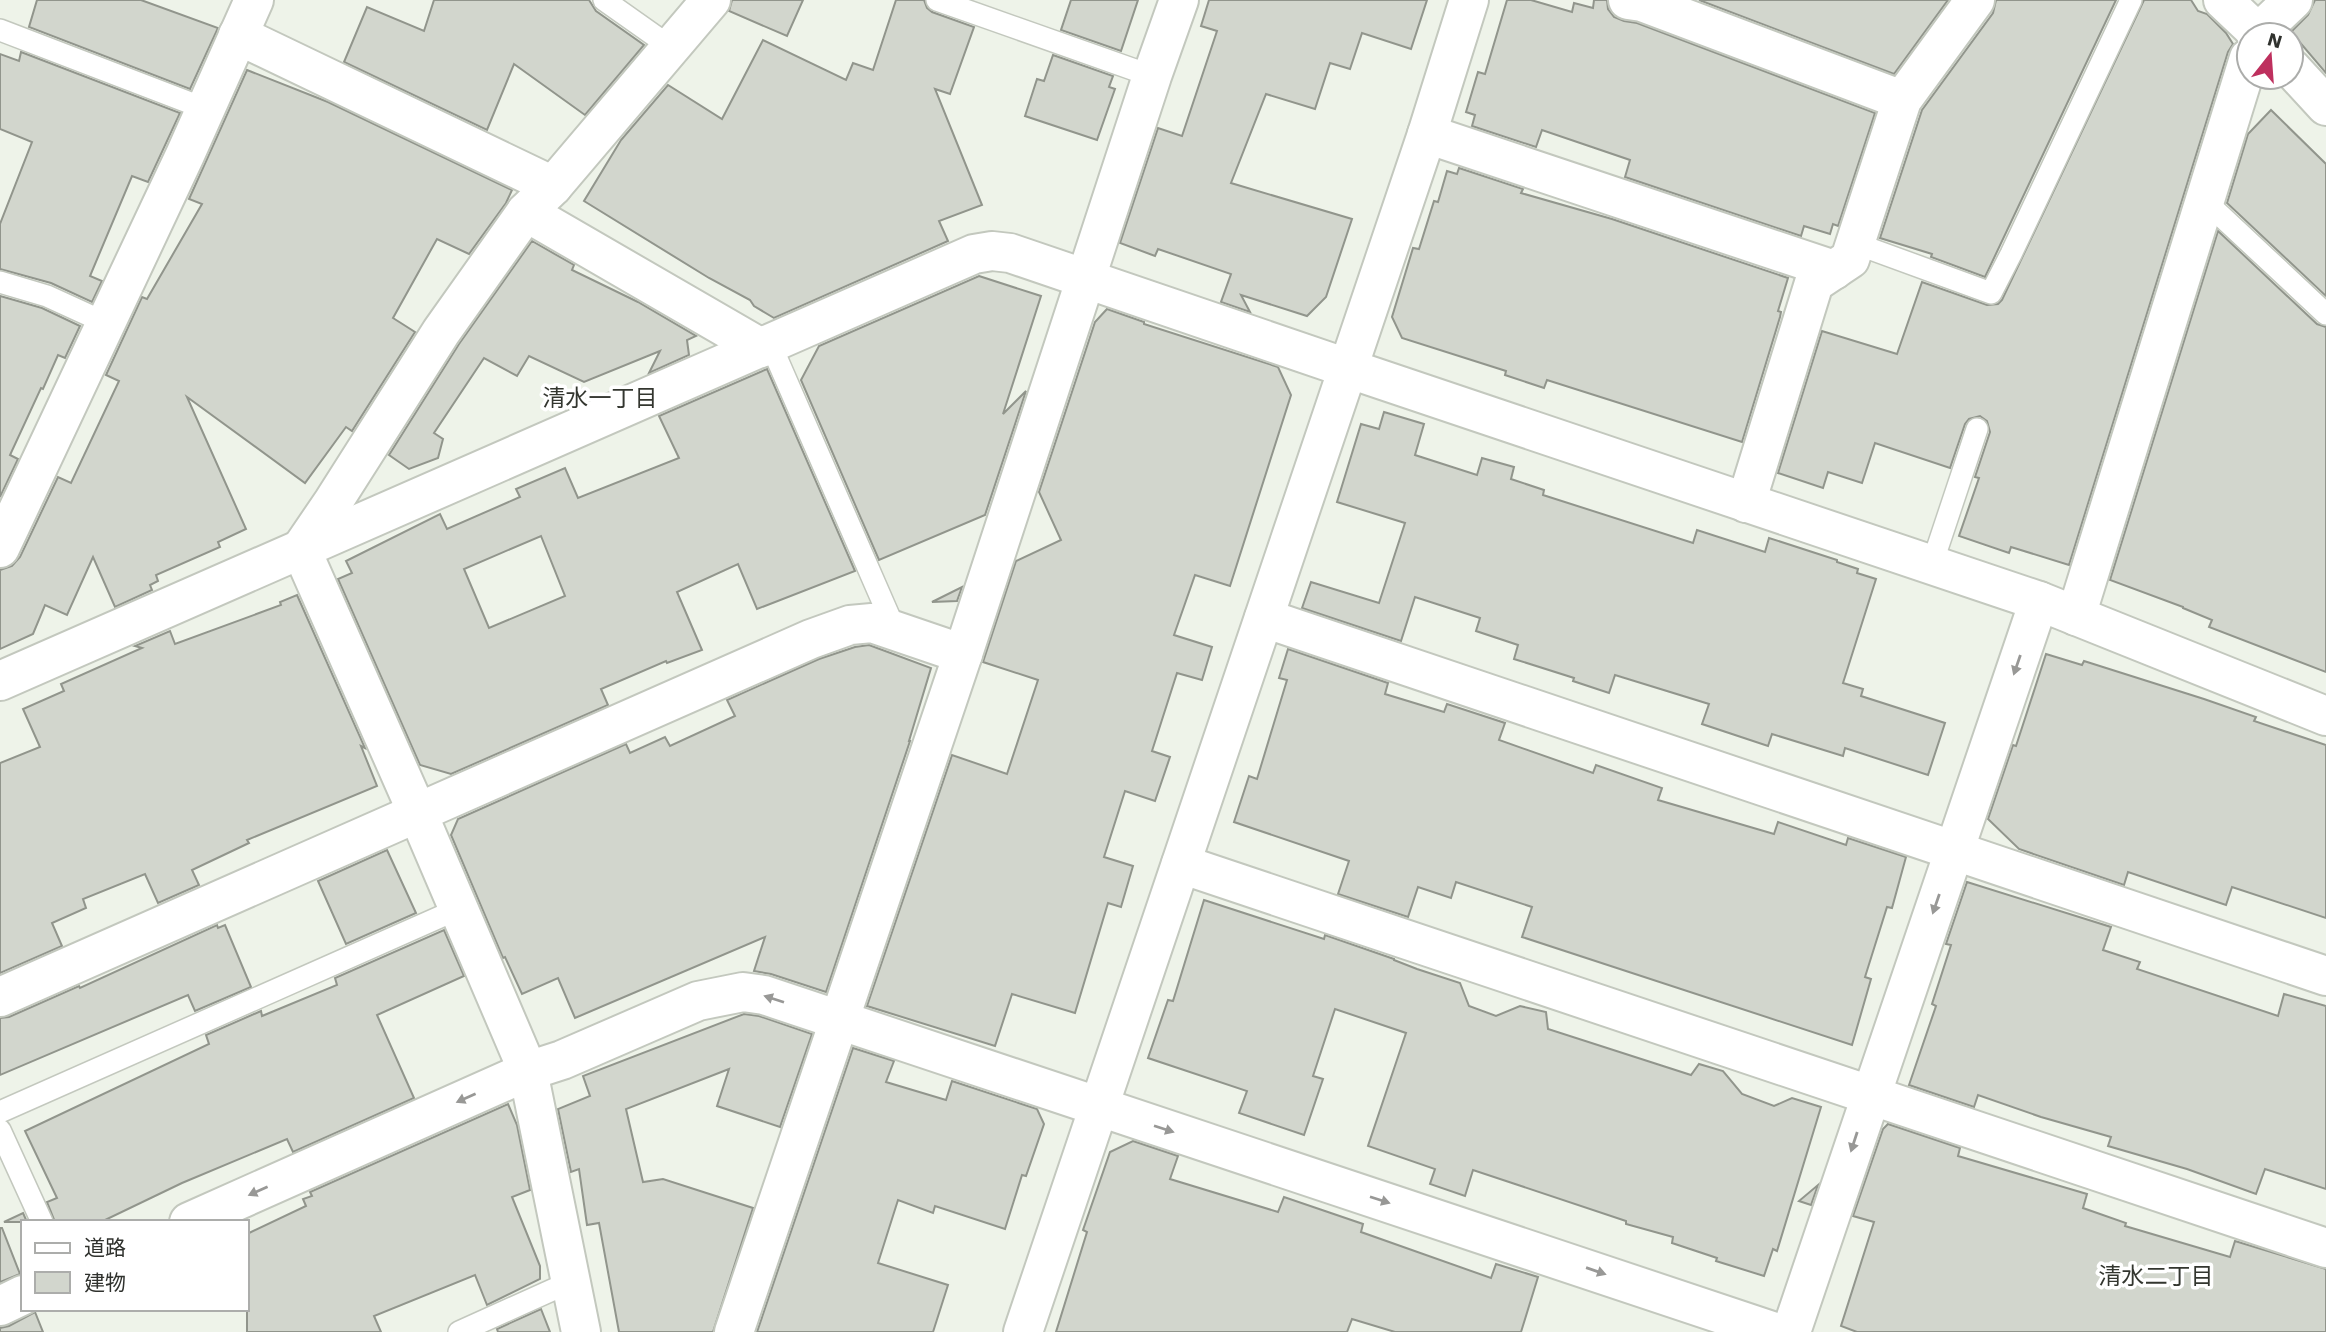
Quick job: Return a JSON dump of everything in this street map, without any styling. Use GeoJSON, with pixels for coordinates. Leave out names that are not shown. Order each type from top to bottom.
{"type":"FeatureCollection","features":[{"type":"Feature","properties":{"kind":"street"},"geometry":{"type":"LineString","coordinates":[[0,548],[206,109],[254,0]]}},
{"type":"Feature","properties":{"kind":"street"},"geometry":{"type":"LineString","coordinates":[[301,549],[441,332],[540,199],[711,0]]}},
{"type":"Feature","properties":{"kind":"street"},"geometry":{"type":"LineString","coordinates":[[734,1332],[963,654],[1152,76],[1180,0]]}},
{"type":"Feature","properties":{"kind":"street"},"geometry":{"type":"LineString","coordinates":[[1023,1332],[1427,134],[1469,0]]}},
{"type":"Feature","properties":{"kind":"street"},"geometry":{"type":"LineString","coordinates":[[1628,0],[1642,2],[1902,100]]}},
{"type":"Feature","properties":{"kind":"street"},"geometry":{"type":"LineString","coordinates":[[1746,503],[1814,283],[1845,257],[1902,100],[1975,0]]}},
{"type":"Feature","properties":{"kind":"street"},"geometry":{"type":"LineString","coordinates":[[2223,0],[2240,21]]}},
{"type":"Feature","properties":{"kind":"street"},"geometry":{"type":"LineString","coordinates":[[2273,21],[2293,0]]}},
{"type":"Feature","properties":{"kind":"street"},"geometry":{"type":"LineString","coordinates":[[238,35],[540,199],[766,345]]}},
{"type":"Feature","properties":{"kind":"street"},"geometry":{"type":"LineString","coordinates":[[2305,83],[2326,106]]}},
{"type":"Feature","properties":{"kind":"street"},"geometry":{"type":"LineString","coordinates":[[2076,616],[2239,91]]}},
{"type":"Feature","properties":{"kind":"street"},"geometry":{"type":"LineString","coordinates":[[1427,134],[1845,257]]}},
{"type":"Feature","properties":{"kind":"street"},"geometry":{"type":"LineString","coordinates":[[0,681],[974,254],[992,251],[1010,254],[2039,601],[2326,716]]}},
{"type":"Feature","properties":{"kind":"street"},"geometry":{"type":"LineString","coordinates":[[301,549],[528,1071],[581,1332]]}},
{"type":"Feature","properties":{"kind":"street"},"geometry":{"type":"LineString","coordinates":[[1791,1332],[2039,601]]}},
{"type":"Feature","properties":{"kind":"street"},"geometry":{"type":"LineString","coordinates":[[1264,618],[2326,976]]}},
{"type":"Feature","properties":{"kind":"street"},"geometry":{"type":"LineString","coordinates":[[0,997],[811,639],[850,625],[872,623],[963,654]]}},
{"type":"Feature","properties":{"kind":"street"},"geometry":{"type":"LineString","coordinates":[[1181,864],[2326,1248]]}},
{"type":"Feature","properties":{"kind":"street"},"geometry":{"type":"LineString","coordinates":[[193,1220],[528,1071],[562,1060],[698,1001],[743,992],[764,995],[1774,1332]]}},
{"type":"Feature","properties":{"kind":"street"},"geometry":{"type":"LineString","coordinates":[[0,1306],[21,1297]]}},
{"type":"Feature","properties":{"kind":"lane"},"geometry":{"type":"LineString","coordinates":[[604,0],[672,48]]}},
{"type":"Feature","properties":{"kind":"lane"},"geometry":{"type":"LineString","coordinates":[[937,0],[1152,76]]}},
{"type":"Feature","properties":{"kind":"lane"},"geometry":{"type":"LineString","coordinates":[[1845,257],[1991,293],[2131,0]]}},
{"type":"Feature","properties":{"kind":"lane"},"geometry":{"type":"LineString","coordinates":[[0,30],[206,109]]}},
{"type":"Feature","properties":{"kind":"lane"},"geometry":{"type":"LineString","coordinates":[[2204,200],[2326,314]]}},
{"type":"Feature","properties":{"kind":"lane"},"geometry":{"type":"LineString","coordinates":[[0,282],[47,296],[106,323]]}},
{"type":"Feature","properties":{"kind":"lane"},"geometry":{"type":"LineString","coordinates":[[766,345],[896,632]]}},
{"type":"Feature","properties":{"kind":"lane"},"geometry":{"type":"LineString","coordinates":[[1932,564],[1977,429]]}},
{"type":"Feature","properties":{"kind":"lane"},"geometry":{"type":"LineString","coordinates":[[0,1112],[458,909]]}},
{"type":"Feature","properties":{"kind":"lane"},"geometry":{"type":"LineString","coordinates":[[0,1130],[41,1220]]}},
{"type":"Feature","properties":{"kind":"lane"},"geometry":{"type":"LineString","coordinates":[[459,1332],[570,1282]]}},
{"type":"Feature","properties":{"kind":"building"},"geometry":{"type":"Polygon","coordinates":[[[37,0],[141,0],[218,28],[190,89],[29,27],[37,0]]]}},
{"type":"Feature","properties":{"kind":"building"},"geometry":{"type":"Polygon","coordinates":[[[434,0],[589,0],[596,11],[644,45],[585,115],[514,64],[487,130],[344,62],[367,7],[424,31],[434,0]]]}},
{"type":"Feature","properties":{"kind":"building"},"geometry":{"type":"Polygon","coordinates":[[[732,0],[803,0],[787,36],[729,11],[732,0]]]}},
{"type":"Feature","properties":{"kind":"building"},"geometry":{"type":"Polygon","coordinates":[[[896,0],[924,0],[932,12],[974,27],[950,94],[935,89],[982,205],[939,221],[948,241],[774,318],[754,306],[750,300],[709,278],[584,201],[621,140],[668,85],[722,119],[763,40],[846,80],[853,63],[873,70],[896,0]]]}},
{"type":"Feature","properties":{"kind":"building"},"geometry":{"type":"Polygon","coordinates":[[[1071,0],[1138,0],[1121,51],[1061,30],[1071,0]]]}},
{"type":"Feature","properties":{"kind":"building"},"geometry":{"type":"Polygon","coordinates":[[[1209,0],[1427,0],[1411,49],[1362,33],[1350,69],[1330,63],[1315,109],[1266,94],[1231,183],[1352,219],[1326,297],[1307,316],[1241,295],[1250,312],[1221,302],[1231,274],[1158,249],[1155,256],[1120,243],[1158,128],[1182,136],[1217,31],[1201,26],[1209,0]]]}},
{"type":"Feature","properties":{"kind":"building"},"geometry":{"type":"Polygon","coordinates":[[[1507,0],[1531,0],[1572,12],[1574,3],[1593,8],[1594,0],[1607,0],[1608,9],[1614,17],[1637,23],[1875,113],[1838,226],[1833,224],[1830,234],[1804,226],[1801,236],[1625,177],[1630,160],[1542,130],[1536,147],[1472,126],[1475,115],[1466,112],[1478,72],[1485,74],[1507,0]]]}},
{"type":"Feature","properties":{"kind":"building"},"geometry":{"type":"Polygon","coordinates":[[[1699,0],[1948,0],[1894,74],[1699,0]]]}},
{"type":"Feature","properties":{"kind":"building"},"geometry":{"type":"Polygon","coordinates":[[[1996,0],[2116,0],[1985,277],[1931,257],[1932,254],[1880,238],[1922,110],[1993,13],[1996,0]]]}},
{"type":"Feature","properties":{"kind":"building"},"geometry":{"type":"Polygon","coordinates":[[[2144,0],[2191,0],[2198,11],[2207,14],[2226,33],[2233,44],[2228,52],[2069,565],[2011,547],[2009,553],[1959,536],[1979,478],[1975,477],[1990,432],[1987,421],[1980,416],[1969,419],[1965,424],[1950,468],[1875,443],[1862,483],[1828,472],[1823,488],[1778,473],[1822,331],[1897,354],[1922,282],[1987,305],[1998,304],[2002,300],[2144,0]]]}},
{"type":"Feature","properties":{"kind":"building"},"geometry":{"type":"Polygon","coordinates":[[[2315,0],[2326,0],[2326,73],[2305,48],[2305,21],[2302,21],[2315,0]]]}},
{"type":"Feature","properties":{"kind":"building"},"geometry":{"type":"Polygon","coordinates":[[[21,52],[180,113],[148,182],[132,176],[90,276],[102,281],[92,302],[51,283],[0,269],[0,224],[32,142],[0,129],[0,54],[19,61],[21,52]]]}},
{"type":"Feature","properties":{"kind":"building"},"geometry":{"type":"Polygon","coordinates":[[[1053,55],[1113,76],[1109,87],[1115,89],[1097,140],[1025,116],[1037,79],[1044,81],[1053,55]]]}},
{"type":"Feature","properties":{"kind":"building"},"geometry":{"type":"Polygon","coordinates":[[[247,70],[328,102],[512,190],[506,203],[469,254],[437,239],[393,318],[415,332],[352,431],[346,427],[305,483],[187,397],[246,529],[218,542],[220,547],[156,575],[158,581],[150,585],[152,590],[115,607],[93,557],[67,615],[45,605],[33,634],[0,649],[0,570],[12,566],[20,557],[58,477],[71,483],[119,381],[106,375],[142,297],[147,299],[202,204],[189,199],[247,70]]]}},
{"type":"Feature","properties":{"kind":"building"},"geometry":{"type":"Polygon","coordinates":[[[2271,110],[2326,164],[2326,296],[2227,203],[2248,134],[2271,110]]]}},
{"type":"Feature","properties":{"kind":"building"},"geometry":{"type":"Polygon","coordinates":[[[1459,168],[1523,189],[1521,193],[1612,219],[1788,278],[1778,311],[1781,312],[1780,317],[1742,442],[1547,380],[1544,388],[1505,375],[1506,371],[1402,338],[1392,317],[1413,248],[1419,249],[1447,171],[1457,174],[1459,168]]]}},
{"type":"Feature","properties":{"kind":"building"},"geometry":{"type":"Polygon","coordinates":[[[2218,231],[2317,324],[2326,327],[2326,672],[2209,627],[2212,620],[2110,580],[2218,231]]]}},
{"type":"Feature","properties":{"kind":"building"},"geometry":{"type":"Polygon","coordinates":[[[532,241],[574,265],[572,270],[638,302],[696,336],[687,340],[689,355],[649,373],[660,351],[584,382],[529,356],[517,376],[484,358],[434,433],[443,439],[438,458],[409,469],[389,455],[459,344],[532,241]]]}},
{"type":"Feature","properties":{"kind":"building"},"geometry":{"type":"Polygon","coordinates":[[[979,276],[1041,296],[1003,414],[1026,391],[985,515],[879,560],[801,380],[819,346],[979,276]]]}},
{"type":"Feature","properties":{"kind":"building"},"geometry":{"type":"Polygon","coordinates":[[[0,296],[42,308],[80,326],[65,358],[58,355],[43,389],[41,388],[10,455],[18,459],[0,497],[0,296]]]}},
{"type":"Feature","properties":{"kind":"building"},"geometry":{"type":"Polygon","coordinates":[[[1107,309],[1144,324],[1278,367],[1291,395],[1230,586],[1195,575],[1174,635],[1212,647],[1202,680],[1177,673],[1152,751],[1170,757],[1155,801],[1125,791],[1104,857],[1133,866],[1121,907],[1108,903],[1075,1013],[1012,994],[995,1046],[867,1006],[952,755],[1007,774],[1038,680],[983,662],[1016,561],[1061,540],[1039,492],[1095,322],[1107,309]]]}},
{"type":"Feature","properties":{"kind":"building"},"geometry":{"type":"Polygon","coordinates":[[[767,369],[855,571],[757,609],[738,564],[677,592],[702,650],[667,663],[666,661],[601,689],[608,705],[451,774],[420,765],[338,579],[352,573],[346,561],[440,514],[447,529],[520,497],[516,489],[565,468],[578,498],[679,458],[659,416],[767,369]],[[541,536],[464,569],[489,628],[565,596],[541,536]]]}},
{"type":"Feature","properties":{"kind":"building"},"geometry":{"type":"Polygon","coordinates":[[[1384,412],[1424,424],[1415,455],[1477,475],[1482,458],[1514,467],[1511,479],[1544,490],[1543,495],[1693,543],[1697,530],[1765,552],[1769,538],[1837,560],[1858,569],[1857,573],[1876,579],[1843,683],[1863,689],[1861,696],[1945,723],[1928,775],[1845,748],[1843,756],[1772,734],[1768,746],[1702,724],[1709,704],[1615,675],[1609,693],[1573,681],[1574,678],[1514,659],[1518,645],[1476,631],[1480,618],[1415,597],[1401,641],[1302,608],[1311,582],[1379,603],[1405,523],[1337,502],[1361,424],[1379,429],[1384,412]]]}},
{"type":"Feature","properties":{"kind":"building"},"geometry":{"type":"Polygon","coordinates":[[[962,587],[957,601],[932,602],[962,587]]]}},
{"type":"Feature","properties":{"kind":"building"},"geometry":{"type":"Polygon","coordinates":[[[297,595],[365,748],[361,746],[377,786],[247,840],[249,843],[192,870],[199,885],[158,903],[145,874],[83,899],[86,908],[52,923],[62,946],[0,973],[0,763],[40,747],[23,709],[64,691],[61,684],[142,648],[135,646],[170,631],[175,644],[281,605],[280,602],[297,595]]]}},
{"type":"Feature","properties":{"kind":"building"},"geometry":{"type":"Polygon","coordinates":[[[869,645],[931,668],[910,741],[826,992],[754,971],[765,937],[575,1018],[558,978],[522,994],[505,957],[503,958],[451,835],[458,819],[626,744],[630,753],[665,737],[670,746],[735,716],[727,700],[819,659],[869,645]]]}},
{"type":"Feature","properties":{"kind":"building"},"geometry":{"type":"Polygon","coordinates":[[[1288,649],[1388,683],[1385,694],[1444,712],[1447,704],[1505,723],[1499,740],[1593,773],[1596,765],[1662,788],[1658,800],[1774,834],[1778,822],[1846,845],[1848,838],[1906,857],[1892,908],[1887,907],[1865,977],[1871,979],[1852,1045],[1522,937],[1532,907],[1456,882],[1451,898],[1418,887],[1408,917],[1338,894],[1349,861],[1234,822],[1249,776],[1257,779],[1287,680],[1279,678],[1288,649]]]}},
{"type":"Feature","properties":{"kind":"building"},"geometry":{"type":"Polygon","coordinates":[[[2046,654],[2082,665],[2084,661],[2204,699],[2256,717],[2254,721],[2326,745],[2326,918],[2232,887],[2226,905],[2128,872],[2124,885],[2019,849],[1988,819],[2013,745],[2016,746],[2046,654]]]}},
{"type":"Feature","properties":{"kind":"building"},"geometry":{"type":"Polygon","coordinates":[[[387,850],[416,913],[346,944],[318,881],[387,850]]]}},
{"type":"Feature","properties":{"kind":"building"},"geometry":{"type":"Polygon","coordinates":[[[1967,882],[2111,927],[2103,950],[2140,962],[2137,969],[2278,1016],[2284,994],[2326,1006],[2326,1189],[2265,1169],[2256,1194],[2187,1169],[2108,1146],[2111,1137],[1978,1095],[1974,1107],[1909,1085],[1936,1006],[1932,1004],[1951,945],[1946,944],[1967,882]]]}},
{"type":"Feature","properties":{"kind":"building"},"geometry":{"type":"Polygon","coordinates":[[[1204,900],[1324,939],[1325,935],[1460,983],[1469,1006],[1496,1016],[1520,1006],[1546,1012],[1548,1029],[1691,1075],[1699,1064],[1723,1071],[1742,1094],[1774,1106],[1792,1098],[1821,1107],[1777,1251],[1773,1249],[1764,1276],[1672,1243],[1673,1237],[1626,1224],[1626,1221],[1473,1170],[1465,1196],[1430,1184],[1435,1169],[1368,1146],[1406,1033],[1335,1009],[1313,1076],[1323,1079],[1304,1135],[1239,1113],[1247,1091],[1148,1058],[1168,1000],[1173,1001],[1204,900]]]}},
{"type":"Feature","properties":{"kind":"building"},"geometry":{"type":"Polygon","coordinates":[[[217,925],[218,928],[225,925],[251,987],[195,1011],[188,995],[0,1075],[0,1018],[9,1017],[79,986],[80,988],[217,925]]]}},
{"type":"Feature","properties":{"kind":"building"},"geometry":{"type":"Polygon","coordinates":[[[444,930],[464,976],[377,1015],[414,1098],[293,1152],[287,1139],[182,1183],[105,1220],[54,1220],[47,1202],[57,1198],[25,1131],[209,1044],[206,1035],[261,1011],[262,1016],[337,985],[335,978],[444,930]]]}},
{"type":"Feature","properties":{"kind":"building"},"geometry":{"type":"Polygon","coordinates":[[[744,1014],[759,1016],[812,1034],[780,1127],[717,1106],[729,1069],[626,1109],[643,1182],[663,1179],[753,1208],[713,1332],[619,1332],[599,1223],[587,1225],[579,1169],[571,1172],[558,1109],[590,1096],[583,1076],[744,1014]]]}},
{"type":"Feature","properties":{"kind":"building"},"geometry":{"type":"Polygon","coordinates":[[[853,1048],[894,1061],[886,1082],[946,1100],[952,1081],[1037,1109],[1044,1124],[1026,1176],[1022,1175],[1005,1229],[935,1206],[933,1213],[898,1200],[878,1263],[948,1285],[933,1332],[757,1332],[853,1048]]]}},
{"type":"Feature","properties":{"kind":"building"},"geometry":{"type":"Polygon","coordinates":[[[508,1104],[517,1125],[530,1190],[512,1197],[540,1266],[540,1279],[487,1305],[475,1275],[374,1316],[381,1332],[247,1332],[248,1234],[306,1206],[303,1199],[312,1196],[310,1192],[508,1104]]]}},
{"type":"Feature","properties":{"kind":"building"},"geometry":{"type":"Polygon","coordinates":[[[1888,1124],[1960,1148],[1958,1156],[2087,1194],[2083,1208],[2126,1223],[2125,1226],[2230,1257],[2235,1241],[2326,1269],[2326,1332],[1857,1332],[1841,1326],[1874,1222],[1853,1216],[1883,1129],[1888,1124]]]}},
{"type":"Feature","properties":{"kind":"building"},"geometry":{"type":"Polygon","coordinates":[[[1133,1141],[1178,1156],[1170,1179],[1278,1212],[1284,1197],[1363,1224],[1361,1232],[1491,1278],[1496,1264],[1538,1277],[1521,1332],[1395,1332],[1352,1319],[1347,1332],[1056,1332],[1087,1232],[1083,1230],[1110,1152],[1133,1141]]]}},
{"type":"Feature","properties":{"kind":"building"},"geometry":{"type":"Polygon","coordinates":[[[1818,1185],[1811,1205],[1799,1201],[1818,1185]]]}},
{"type":"Feature","properties":{"kind":"building"},"geometry":{"type":"Polygon","coordinates":[[[23,1213],[26,1220],[21,1222],[4,1222],[23,1213]]]}},
{"type":"Feature","properties":{"kind":"building"},"geometry":{"type":"Polygon","coordinates":[[[0,1228],[20,1274],[0,1282],[0,1228]]]}},
{"type":"Feature","properties":{"kind":"building"},"geometry":{"type":"Polygon","coordinates":[[[541,1309],[550,1332],[498,1332],[497,1329],[541,1309]]]}},
{"type":"Feature","properties":{"kind":"building"},"geometry":{"type":"Polygon","coordinates":[[[35,1312],[43,1332],[0,1332],[0,1328],[35,1312]]]}},
{"type":"Feature","properties":{"kind":"district","name":"清水一丁目"},"geometry":{"type":"Point","coordinates":[600,398]}},
{"type":"Feature","properties":{"kind":"district","name":"清水二丁目"},"geometry":{"type":"Point","coordinates":[2156,1276]}}]}
